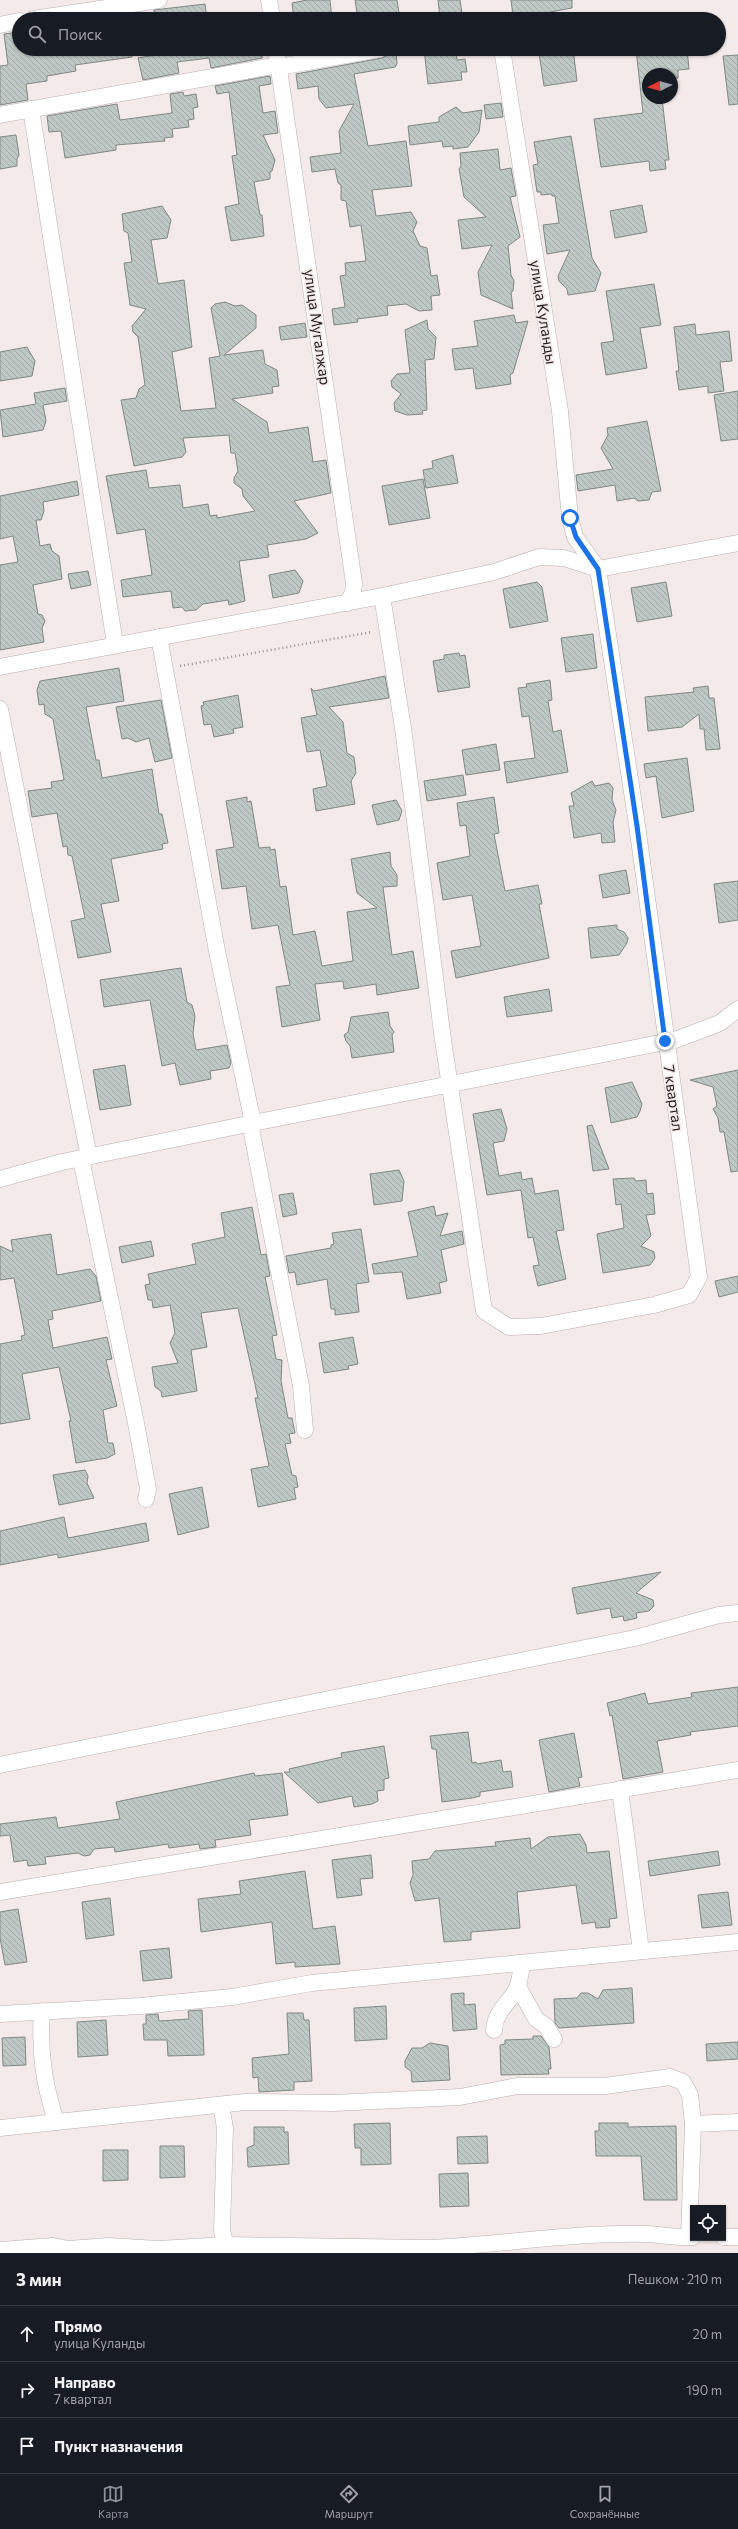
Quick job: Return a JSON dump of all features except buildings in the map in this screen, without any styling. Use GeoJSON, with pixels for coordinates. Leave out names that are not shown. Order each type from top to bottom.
{"type":"FeatureCollection","features":[{"type":"Feature","properties":{"kind":"street"},"geometry":{"type":"LineString","coordinates":[[79,12],[159,0]]}},
{"type":"Feature","properties":{"kind":"street"},"geometry":{"type":"LineString","coordinates":[[269,0],[271,12]]}},
{"type":"Feature","properties":{"kind":"street"},"geometry":{"type":"LineString","coordinates":[[0,25],[12,22]]}},
{"type":"Feature","properties":{"kind":"street"},"geometry":{"type":"LineString","coordinates":[[0,115],[278,60],[315,56]]}},
{"type":"Feature","properties":{"kind":"street","name":"улица Куланды"},"geometry":{"type":"LineString","coordinates":[[503,56],[560,411],[570,518],[576,537],[598,569]]}},
{"type":"Feature","properties":{"kind":"street","name":"улица Мугалжар"},"geometry":{"type":"LineString","coordinates":[[278,60],[354,583],[353,592],[347,603]]}},
{"type":"Feature","properties":{"kind":"street"},"geometry":{"type":"LineString","coordinates":[[32,109],[115,644]]}},
{"type":"Feature","properties":{"kind":"street"},"geometry":{"type":"LineString","coordinates":[[0,667],[115,644],[382,596],[494,572],[539,557],[564,558],[598,569],[738,543]]}},
{"type":"Feature","properties":{"kind":"street","name":"7 квартал"},"geometry":{"type":"LineString","coordinates":[[450,1084],[484,1311],[509,1327],[540,1326],[654,1305],[689,1295],[700,1277],[665,1041],[637,826],[598,569]]}},
{"type":"Feature","properties":{"kind":"street"},"geometry":{"type":"LineString","coordinates":[[382,596],[403,728],[450,1084]]}},
{"type":"Feature","properties":{"kind":"street"},"geometry":{"type":"LineString","coordinates":[[159,637],[217,951],[301,1386],[305,1430]]}},
{"type":"Feature","properties":{"kind":"street"},"geometry":{"type":"LineString","coordinates":[[0,710],[136,1423],[148,1489],[146,1499]]}},
{"type":"Feature","properties":{"kind":"street"},"geometry":{"type":"LineString","coordinates":[[0,1179],[85,1158],[251,1123],[675,1040],[720,1023],[738,1009]]}},
{"type":"Feature","properties":{"kind":"street"},"geometry":{"type":"LineString","coordinates":[[0,1765],[635,1638],[719,1615],[738,1613]]}},
{"type":"Feature","properties":{"kind":"street"},"geometry":{"type":"LineString","coordinates":[[0,1892],[738,1770]]}},
{"type":"Feature","properties":{"kind":"street"},"geometry":{"type":"LineString","coordinates":[[620,1789],[641,1951]]}},
{"type":"Feature","properties":{"kind":"street"},"geometry":{"type":"LineString","coordinates":[[0,2014],[163,2004],[232,1997],[312,1983],[738,1942]]}},
{"type":"Feature","properties":{"kind":"street"},"geometry":{"type":"LineString","coordinates":[[494,2030],[495,2020],[500,2010],[510,2001],[518,1986],[522,1963]]}},
{"type":"Feature","properties":{"kind":"street"},"geometry":{"type":"LineString","coordinates":[[518,1986],[536,2019],[546,2026],[554,2039]]}},
{"type":"Feature","properties":{"kind":"street"},"geometry":{"type":"LineString","coordinates":[[42,2011],[40,2040],[44,2083],[56,2122]]}},
{"type":"Feature","properties":{"kind":"street"},"geometry":{"type":"LineString","coordinates":[[0,2128],[276,2100],[334,2102],[460,2097],[517,2086],[605,2086],[670,2077],[683,2082],[690,2095],[693,2124],[692,2205]]}},
{"type":"Feature","properties":{"kind":"street"},"geometry":{"type":"LineString","coordinates":[[221,2105],[225,2128],[222,2231],[226,2245]]}},
{"type":"Feature","properties":{"kind":"street"},"geometry":{"type":"LineString","coordinates":[[693,2124],[738,2122]]}},
{"type":"Feature","properties":{"kind":"street"},"geometry":{"type":"LineString","coordinates":[[0,2250],[53,2246],[69,2249],[108,2246],[159,2249],[226,2245],[428,2248],[461,2247],[501,2241],[640,2235],[690,2237]]}},
{"type":"Feature","properties":{"kind":"street"},"geometry":{"type":"LineString","coordinates":[[726,2237],[738,2237]]}},
{"type":"Feature","properties":{"kind":"path"},"geometry":{"type":"LineString","coordinates":[[165,669],[350,635],[387,631]]}},
{"type":"Feature","properties":{"kind":"route"},"geometry":{"type":"LineString","coordinates":[[570,518],[576,537],[598,569],[637,826],[665,1041]]}}]}
